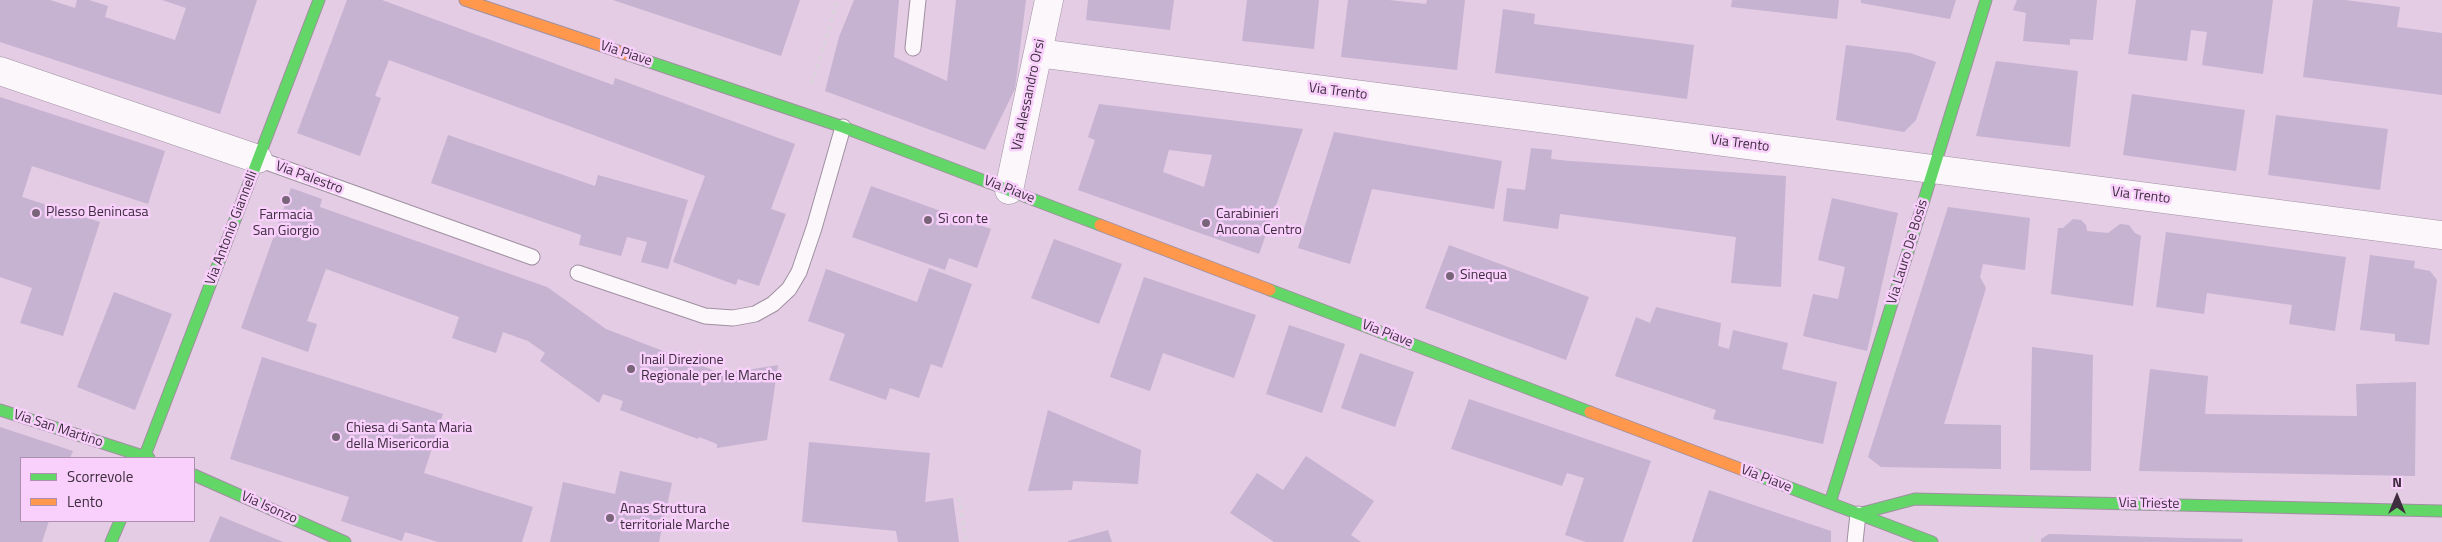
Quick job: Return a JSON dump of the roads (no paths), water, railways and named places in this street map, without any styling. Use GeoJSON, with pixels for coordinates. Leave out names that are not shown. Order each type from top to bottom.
{"type":"FeatureCollection","features":[{"type":"Feature","properties":{"kind":"main road","name":"Via Antonio Giannelli"},"geometry":{"type":"LineString","coordinates":[[146,457],[319,0]]}},
{"type":"Feature","properties":{"kind":"main road","name":"Via Piave"},"geometry":{"type":"LineString","coordinates":[[465,0],[843,126],[1932,542]]}},
{"type":"Feature","properties":{"kind":"main road","name":"Via Lauro De Bosis"},"geometry":{"type":"LineString","coordinates":[[1830,503],[1986,0]]}},
{"type":"Feature","properties":{"kind":"main road","name":"Via San Martino"},"geometry":{"type":"LineString","coordinates":[[0,410],[143,457]]}},
{"type":"Feature","properties":{"kind":"main road"},"geometry":{"type":"LineString","coordinates":[[72,433],[85,450]]}},
{"type":"Feature","properties":{"kind":"main road","name":"Via Isonzo"},"geometry":{"type":"LineString","coordinates":[[195,475],[345,542]]}},
{"type":"Feature","properties":{"kind":"main road","name":"Via Trieste"},"geometry":{"type":"LineString","coordinates":[[1858,514],[1915,499],[2442,511]]}},
{"type":"Feature","properties":{"kind":"main road"},"geometry":{"type":"LineString","coordinates":[[105,522],[105,542]]}},
{"type":"Feature","properties":{"kind":"main road"},"geometry":{"type":"LineString","coordinates":[[111,542],[120,522]]}},
{"type":"Feature","properties":{"kind":"street","name":"Via Alessandro Orsi"},"geometry":{"type":"LineString","coordinates":[[1009,190],[1049,0]]}},
{"type":"Feature","properties":{"kind":"street","name":"Via Trento"},"geometry":{"type":"LineString","coordinates":[[1038,53],[2442,235]]}},
{"type":"Feature","properties":{"kind":"street","name":"Via Palestro"},"geometry":{"type":"LineString","coordinates":[[0,71],[258,160]]}},
{"type":"Feature","properties":{"kind":"lane"},"geometry":{"type":"LineString","coordinates":[[913,48],[918,0]]}},
{"type":"Feature","properties":{"kind":"lane"},"geometry":{"type":"LineString","coordinates":[[578,274],[705,316],[733,318],[755,314],[773,304],[789,289],[799,272],[814,228],[843,126]]}},
{"type":"Feature","properties":{"kind":"lane","name":"Via Palestro"},"geometry":{"type":"LineString","coordinates":[[258,160],[532,257]]}},
{"type":"Feature","properties":{"kind":"lane"},"geometry":{"type":"LineString","coordinates":[[1855,542],[1858,514]]}},
{"type":"Feature","properties":{"kind":"place","name":"Farmacia San Giorgio"},"geometry":{"type":"Point","coordinates":[286,200]}},
{"type":"Feature","properties":{"kind":"place","name":"Plesso Benincasa"},"geometry":{"type":"Point","coordinates":[36,213]}},
{"type":"Feature","properties":{"kind":"place","name":"Sì con te"},"geometry":{"type":"Point","coordinates":[928,220]}},
{"type":"Feature","properties":{"kind":"place","name":"Carabinieri Ancona Centro"},"geometry":{"type":"Point","coordinates":[1206,223]}},
{"type":"Feature","properties":{"kind":"place","name":"Sinequa"},"geometry":{"type":"Point","coordinates":[1450,276]}},
{"type":"Feature","properties":{"kind":"place","name":"Inail Direzione Regionale per le Marche"},"geometry":{"type":"Point","coordinates":[631,369]}},
{"type":"Feature","properties":{"kind":"place","name":"Chiesa di Santa Maria della Misericordia"},"geometry":{"type":"Point","coordinates":[336,437]}},
{"type":"Feature","properties":{"kind":"place","name":"Anas Struttura territoriale Marche"},"geometry":{"type":"Point","coordinates":[610,518]}}]}
